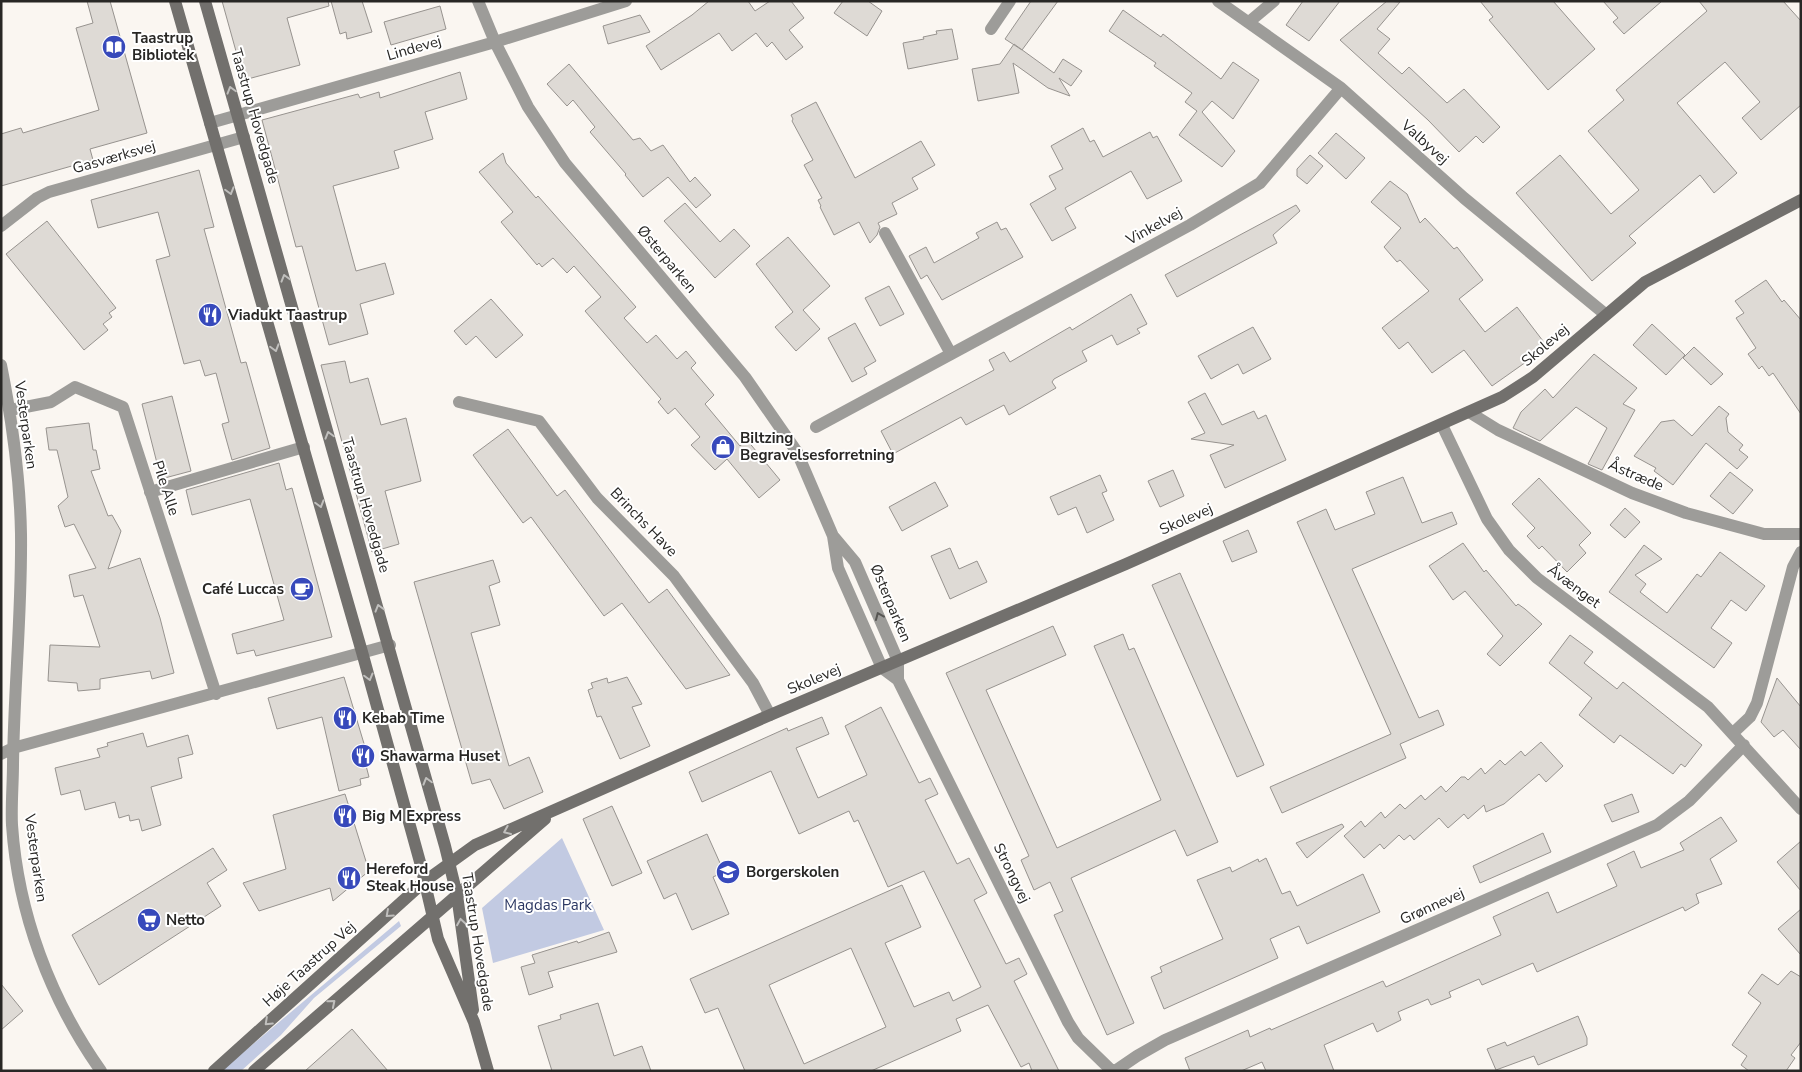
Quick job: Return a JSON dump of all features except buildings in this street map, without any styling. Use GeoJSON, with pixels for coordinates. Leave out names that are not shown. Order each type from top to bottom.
{"type":"FeatureCollection","features":[{"type":"Feature","properties":{"kind":"street","name":"Taastrup Hovedgade"},"geometry":{"type":"LineString","coordinates":[[175,1],[362,652],[425,881],[438,939],[474,1022],[488,1071]]}},
{"type":"Feature","properties":{"kind":"street","name":"Taastrup Hovedgade"},"geometry":{"type":"LineString","coordinates":[[205,1],[390,645],[449,862],[457,895],[474,1022]]}},
{"type":"Feature","properties":{"kind":"street","name":"Østerparken"},"geometry":{"type":"LineString","coordinates":[[478,1],[495,42],[528,107],[565,163],[745,377],[797,452],[833,536],[838,568],[882,668]]}},
{"type":"Feature","properties":{"kind":"street","name":"Lindevej"},"geometry":{"type":"LineString","coordinates":[[210,123],[495,42],[626,1]]}},
{"type":"Feature","properties":{"kind":"street"},"geometry":{"type":"LineString","coordinates":[[991,29],[1010,1]]}},
{"type":"Feature","properties":{"kind":"street","name":"Valbyvej"},"geometry":{"type":"LineString","coordinates":[[1218,1],[1341,88],[1464,198],[1605,314]]}},
{"type":"Feature","properties":{"kind":"street"},"geometry":{"type":"LineString","coordinates":[[1249,22],[1274,1]]}},
{"type":"Feature","properties":{"kind":"street","name":"Vinkelvej"},"geometry":{"type":"LineString","coordinates":[[816,427],[1176,232],[1260,183],[1341,88]]}},
{"type":"Feature","properties":{"kind":"street","name":"Gasværksvej"},"geometry":{"type":"LineString","coordinates":[[1,226],[37,198],[49,192],[244,137]]}},
{"type":"Feature","properties":{"kind":"street","name":"Skolevej"},"geometry":{"type":"LineString","coordinates":[[425,881],[475,845],[770,715],[1442,425],[1502,397],[1533,377],[1645,282],[1801,200]]}},
{"type":"Feature","properties":{"kind":"street"},"geometry":{"type":"LineString","coordinates":[[885,233],[951,354]]}},
{"type":"Feature","properties":{"kind":"street","name":"Vesterparken"},"geometry":{"type":"LineString","coordinates":[[1,365],[10,410],[21,532],[12,825],[19,876],[31,930],[50,983],[69,1019],[101,1071]]}},
{"type":"Feature","properties":{"kind":"street","name":"Pile Alle"},"geometry":{"type":"LineString","coordinates":[[10,410],[51,402],[75,388],[123,407],[216,694]]}},
{"type":"Feature","properties":{"kind":"street","name":"Brinchs Have"},"geometry":{"type":"LineString","coordinates":[[459,402],[539,421],[597,498],[674,576],[753,683],[770,715]]}},
{"type":"Feature","properties":{"kind":"street","name":"Åstræde"},"geometry":{"type":"LineString","coordinates":[[1470,412],[1498,430],[1632,493],[1686,513],[1764,534],[1801,534]]}},
{"type":"Feature","properties":{"kind":"street","name":"Åvænget"},"geometry":{"type":"LineString","coordinates":[[1442,425],[1487,519],[1509,550],[1537,578],[1708,707],[1801,809]]}},
{"type":"Feature","properties":{"kind":"street"},"geometry":{"type":"LineString","coordinates":[[150,492],[304,447]]}},
{"type":"Feature","properties":{"kind":"street","name":"Østerparken"},"geometry":{"type":"LineString","coordinates":[[833,536],[855,562],[898,661]]}},
{"type":"Feature","properties":{"kind":"street"},"geometry":{"type":"LineString","coordinates":[[1733,733],[1750,717],[1757,702],[1793,567],[1801,552]]}},
{"type":"Feature","properties":{"kind":"street"},"geometry":{"type":"LineString","coordinates":[[1,754],[13,748],[390,645]]}},
{"type":"Feature","properties":{"kind":"street","name":"Strongvej"},"geometry":{"type":"LineString","coordinates":[[898,661],[898,680],[1068,1022],[1078,1038],[1113,1071]]}},
{"type":"Feature","properties":{"kind":"street","name":"Strongvej"},"geometry":{"type":"LineString","coordinates":[[882,668],[898,680]]}},
{"type":"Feature","properties":{"kind":"street","name":"Grønnevej"},"geometry":{"type":"LineString","coordinates":[[1113,1071],[1165,1040],[1657,825],[1689,801],[1744,745]]}},
{"type":"Feature","properties":{"kind":"street","name":"Skolevej"},"geometry":{"type":"LineString","coordinates":[[433,916],[552,812]]}},
{"type":"Feature","properties":{"kind":"street","name":"Høje Taastrup Vej"},"geometry":{"type":"LineString","coordinates":[[214,1071],[425,881]]}},
{"type":"Feature","properties":{"kind":"street"},"geometry":{"type":"LineString","coordinates":[[254,1071],[433,916]]}},
{"type":"Feature","properties":{"kind":"green space","name":"Magdas Park"},"geometry":{"type":"Polygon","coordinates":[[[562,838],[604,930],[493,963],[482,908],[562,838]]]}},
{"type":"Feature","properties":{"kind":"green space"},"geometry":{"type":"Polygon","coordinates":[[[399,921],[401,926],[314,998],[281,1035],[241,1071],[221,1071],[399,921]]]}},
{"type":"Feature","properties":{"kind":"place","name":"Taastrup Bibliotek"},"geometry":{"type":"Point","coordinates":[114,47]}},
{"type":"Feature","properties":{"kind":"place","name":"Viadukt Taastrup"},"geometry":{"type":"Point","coordinates":[210,315]}},
{"type":"Feature","properties":{"kind":"place","name":"Biltzing Begravelsesforretning"},"geometry":{"type":"Point","coordinates":[723,447]}},
{"type":"Feature","properties":{"kind":"place","name":"Café Luccas"},"geometry":{"type":"Point","coordinates":[302,589]}},
{"type":"Feature","properties":{"kind":"place","name":"Kebab Time"},"geometry":{"type":"Point","coordinates":[345,718]}},
{"type":"Feature","properties":{"kind":"place","name":"Shawarma Huset"},"geometry":{"type":"Point","coordinates":[363,756]}},
{"type":"Feature","properties":{"kind":"place","name":"Big M Express"},"geometry":{"type":"Point","coordinates":[345,816]}},
{"type":"Feature","properties":{"kind":"place","name":"Borgerskolen"},"geometry":{"type":"Point","coordinates":[728,872]}},
{"type":"Feature","properties":{"kind":"place","name":"Hereford Steak House"},"geometry":{"type":"Point","coordinates":[349,878]}},
{"type":"Feature","properties":{"kind":"place","name":"Netto"},"geometry":{"type":"Point","coordinates":[149,920]}}]}
